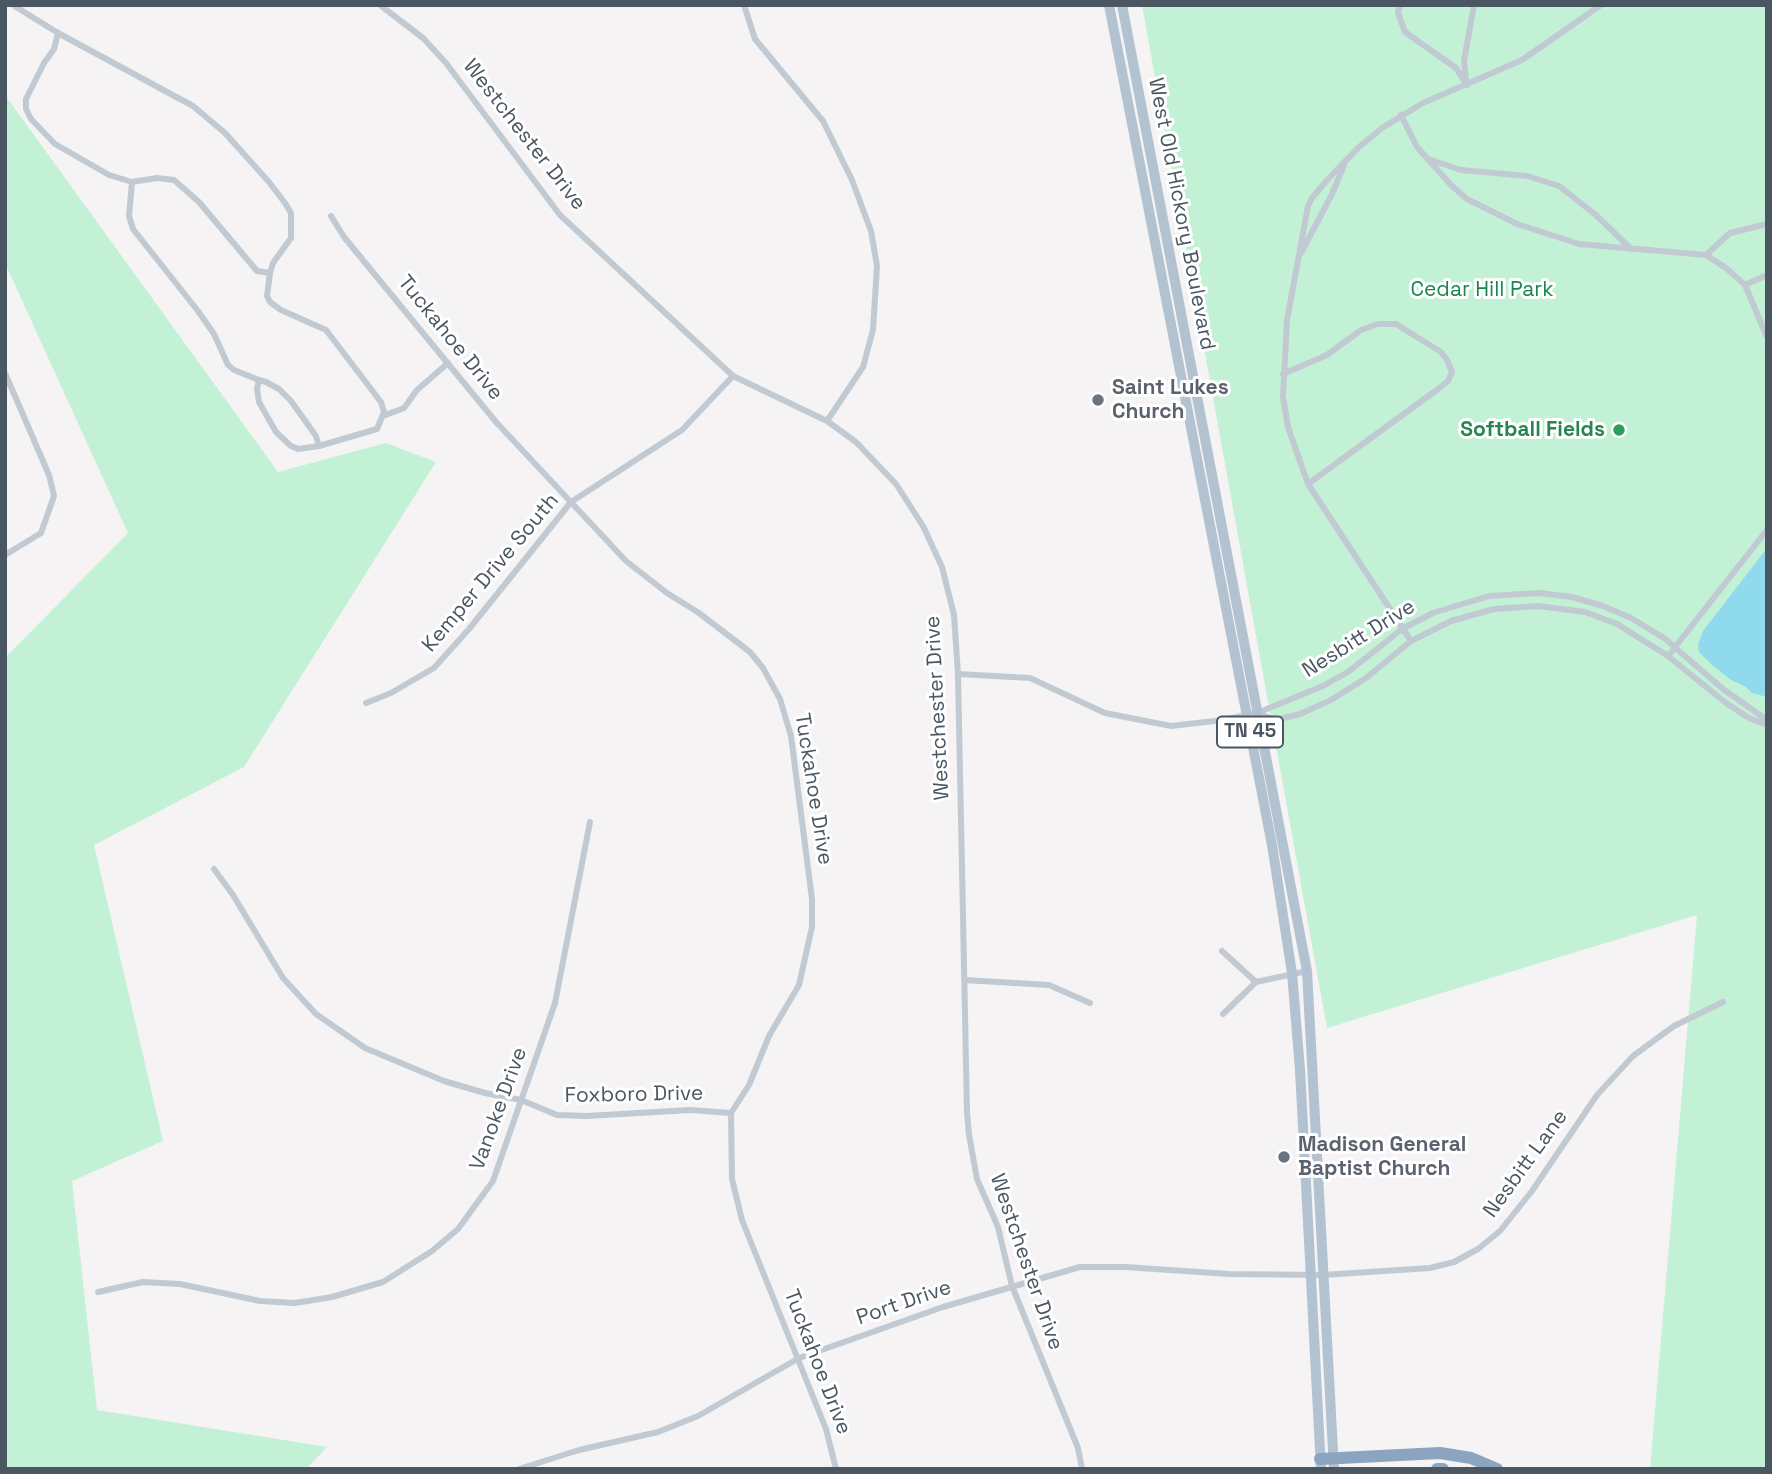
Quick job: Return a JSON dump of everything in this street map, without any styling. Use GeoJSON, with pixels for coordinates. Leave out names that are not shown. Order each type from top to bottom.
{"type":"FeatureCollection","features":[{"type":"Feature","properties":{"kind":"highway"},"geometry":{"type":"LineString","coordinates":[[1327,1464],[1440,1453],[1471,1458],[1497,1469]]}},
{"type":"Feature","properties":{"kind":"main road","name":"West Old Hickory Boulevard"},"geometry":{"type":"LineString","coordinates":[[1109,5],[1252,714],[1307,971],[1323,1275],[1327,1464]]}},
{"type":"Feature","properties":{"kind":"main road","name":"West Old Hickory Boulevard"},"geometry":{"type":"LineString","coordinates":[[1122,5],[1252,714],[1292,973],[1311,1275],[1327,1464]]}},
{"type":"Feature","properties":{"kind":"street"},"geometry":{"type":"LineString","coordinates":[[13,5],[58,33],[193,106],[225,133],[269,182],[290,213],[291,238],[273,263],[267,296],[270,302],[281,310],[326,330],[333,337],[381,402],[383,416],[377,429],[372,432],[298,449],[290,446],[276,432],[263,413],[257,389],[260,380]]}},
{"type":"Feature","properties":{"kind":"street","name":"Westchester Drive"},"geometry":{"type":"LineString","coordinates":[[380,5],[424,38],[446,63],[560,215],[733,376],[827,421],[856,443],[896,484],[923,526],[942,567],[954,615],[958,674],[969,1135],[977,1179],[998,1227],[1012,1286],[1078,1448],[1082,1469]]}},
{"type":"Feature","properties":{"kind":"street"},"geometry":{"type":"LineString","coordinates":[[744,5],[755,39],[823,121],[852,180],[873,242],[877,266],[873,331],[863,367],[827,421]]}},
{"type":"Feature","properties":{"kind":"street"},"geometry":{"type":"LineString","coordinates":[[1400,5],[1398,13],[1405,32],[1456,68],[1467,85]]}},
{"type":"Feature","properties":{"kind":"street"},"geometry":{"type":"LineString","coordinates":[[1467,85],[1464,61],[1474,5]]}},
{"type":"Feature","properties":{"kind":"street"},"geometry":{"type":"LineString","coordinates":[[1410,641],[1308,484],[1288,427],[1283,397],[1287,320],[1306,216],[1312,198],[1346,160],[1382,128],[1401,115],[1522,60],[1601,5]]}},
{"type":"Feature","properties":{"kind":"street"},"geometry":{"type":"LineString","coordinates":[[58,33],[54,49],[26,99],[26,109],[31,119],[55,144],[109,175],[132,182],[157,178],[174,180],[199,202],[257,271],[270,273]]}},
{"type":"Feature","properties":{"kind":"street"},"geometry":{"type":"LineString","coordinates":[[1401,115],[1417,147],[1451,186],[1467,199],[1517,224],[1579,244],[1706,255],[1745,285],[1767,337]]}},
{"type":"Feature","properties":{"kind":"street"},"geometry":{"type":"LineString","coordinates":[[1426,158],[1461,170],[1543,179],[1559,186],[1596,215],[1631,250]]}},
{"type":"Feature","properties":{"kind":"street"},"geometry":{"type":"LineString","coordinates":[[1295,267],[1346,160]]}},
{"type":"Feature","properties":{"kind":"street"},"geometry":{"type":"LineString","coordinates":[[132,182],[129,216],[133,229],[198,311],[214,334],[228,365],[279,389],[316,436],[319,446]]}},
{"type":"Feature","properties":{"kind":"street","name":"Tuckahoe Drive"},"geometry":{"type":"LineString","coordinates":[[331,216],[344,237],[496,422],[626,561],[750,652],[780,699],[791,736],[812,899],[812,927],[799,985],[769,1036],[749,1085],[731,1112],[732,1179],[742,1220],[826,1429],[836,1469]]}},
{"type":"Feature","properties":{"kind":"street"},"geometry":{"type":"LineString","coordinates":[[1706,255],[1730,233],[1767,224]]}},
{"type":"Feature","properties":{"kind":"street"},"geometry":{"type":"LineString","coordinates":[[1745,285],[1767,275]]}},
{"type":"Feature","properties":{"kind":"street"},"geometry":{"type":"LineString","coordinates":[[1283,374],[1328,355],[1361,330],[1378,324],[1396,324],[1441,352],[1452,372],[1448,382],[1308,484]]}},
{"type":"Feature","properties":{"kind":"street"},"geometry":{"type":"LineString","coordinates":[[383,416],[404,408],[417,390],[448,363]]}},
{"type":"Feature","properties":{"kind":"street"},"geometry":{"type":"LineString","coordinates":[[5,373],[49,475],[54,496],[41,533],[5,555]]}},
{"type":"Feature","properties":{"kind":"street","name":"Kemper Drive South"},"geometry":{"type":"LineString","coordinates":[[366,703],[391,693],[434,668],[469,629],[571,502],[682,430],[733,376]]}},
{"type":"Feature","properties":{"kind":"street"},"geometry":{"type":"LineString","coordinates":[[1668,656],[1767,530]]}},
{"type":"Feature","properties":{"kind":"street","name":"Nesbitt Drive"},"geometry":{"type":"LineString","coordinates":[[1252,714],[1335,680],[1402,629],[1433,613],[1470,601],[1511,594],[1539,593],[1573,597],[1631,618],[1676,647],[1723,689],[1767,722]]}},
{"type":"Feature","properties":{"kind":"street","name":"Nesbitt Drive"},"geometry":{"type":"LineString","coordinates":[[1252,714],[1275,720],[1331,700],[1366,678],[1410,641],[1451,621],[1478,612],[1516,606],[1538,606],[1568,609],[1617,624],[1668,656],[1726,703],[1749,718],[1767,722]]}},
{"type":"Feature","properties":{"kind":"street"},"geometry":{"type":"LineString","coordinates":[[958,674],[1030,678],[1105,713],[1171,726],[1252,714]]}},
{"type":"Feature","properties":{"kind":"street","name":"Vanoke Drive"},"geometry":{"type":"LineString","coordinates":[[98,1292],[143,1282],[178,1284],[260,1301],[295,1303],[332,1297],[383,1282],[432,1251],[458,1229],[493,1181],[555,1003],[590,822]]}},
{"type":"Feature","properties":{"kind":"street","name":"Foxboro Drive"},"geometry":{"type":"LineString","coordinates":[[214,869],[284,978],[316,1014],[365,1048],[432,1076],[485,1094],[521,1100],[557,1115],[690,1110],[731,1112]]}},
{"type":"Feature","properties":{"kind":"street"},"geometry":{"type":"LineString","coordinates":[[1222,951],[1256,982]]}},
{"type":"Feature","properties":{"kind":"street"},"geometry":{"type":"LineString","coordinates":[[1223,1014],[1256,982],[1307,971]]}},
{"type":"Feature","properties":{"kind":"street"},"geometry":{"type":"LineString","coordinates":[[964,980],[1049,985],[1090,1003]]}},
{"type":"Feature","properties":{"kind":"street","name":"Nesbitt Lane"},"geometry":{"type":"LineString","coordinates":[[1323,1275],[1430,1268],[1454,1262],[1478,1249],[1500,1231],[1532,1191],[1597,1095],[1633,1056],[1674,1026],[1723,1002]]}},
{"type":"Feature","properties":{"kind":"street","name":"Port Drive"},"geometry":{"type":"LineString","coordinates":[[519,1469],[579,1450],[658,1432],[698,1416],[799,1358],[943,1307],[1080,1267],[1323,1275]]}},
{"type":"Feature","properties":{"kind":"green space","name":"Cedar Hill Park"},"geometry":{"type":"Polygon","coordinates":[[[1142,5],[1767,5],[1767,1469],[1650,1469],[1697,915],[1327,1028],[1142,5]]]}},
{"type":"Feature","properties":{"kind":"green space"},"geometry":{"type":"Polygon","coordinates":[[[5,95],[278,472],[386,443],[436,462],[244,767],[94,845],[163,1141],[72,1181],[97,1410],[327,1447],[306,1469],[5,1469],[5,658],[128,533],[5,263],[5,95]]]}},
{"type":"Feature","properties":{"kind":"water"},"geometry":{"type":"Polygon","coordinates":[[[1767,548],[1767,697],[1752,693],[1731,680],[1699,652],[1698,644],[1703,631],[1767,548]]]}},
{"type":"Feature","properties":{"kind":"place","name":"Saint Lukes Church"},"geometry":{"type":"Point","coordinates":[1098,400]}},
{"type":"Feature","properties":{"kind":"place","name":"Softball Fields"},"geometry":{"type":"Point","coordinates":[1619,430]}},
{"type":"Feature","properties":{"kind":"place","name":"Madison General Baptist Church"},"geometry":{"type":"Point","coordinates":[1284,1157]}}]}
